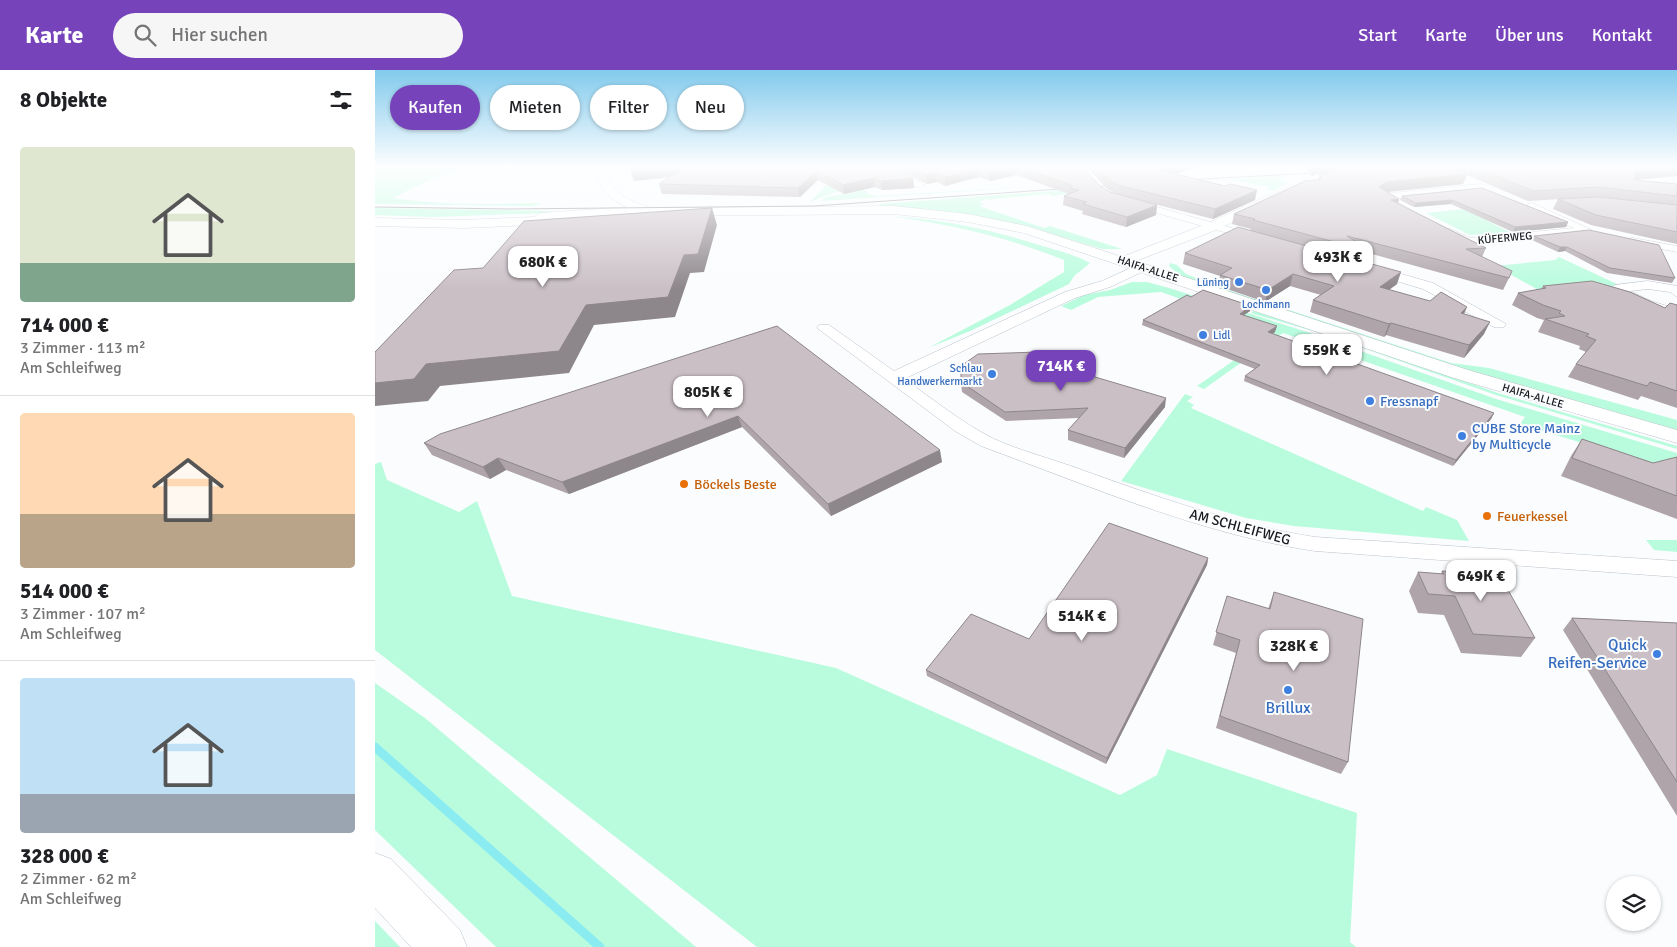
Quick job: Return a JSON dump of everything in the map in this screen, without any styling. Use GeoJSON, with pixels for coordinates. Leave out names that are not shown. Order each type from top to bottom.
{"type":"FeatureCollection","features":[{"type":"Feature","properties":{"kind":"highway"},"geometry":{"type":"LineString","coordinates":[[375,875],[443,947]]}},
{"type":"Feature","properties":{"kind":"street"},"geometry":{"type":"LineString","coordinates":[[589,214],[610,207]]}},
{"type":"Feature","properties":{"kind":"street"},"geometry":{"type":"LineString","coordinates":[[1146,207],[1272,242]]}},
{"type":"Feature","properties":{"kind":"street"},"geometry":{"type":"LineString","coordinates":[[1070,294],[1098,272],[1254,207]]}},
{"type":"Feature","properties":{"kind":"street"},"geometry":{"type":"LineString","coordinates":[[1403,207],[1408,210]]}},
{"type":"Feature","properties":{"kind":"street","name":"KÜFERWEG"},"geometry":{"type":"LineString","coordinates":[[1433,223],[1468,242],[1591,232],[1530,207]]}},
{"type":"Feature","properties":{"kind":"street"},"geometry":{"type":"LineString","coordinates":[[435,222],[589,214],[636,208]]}},
{"type":"Feature","properties":{"kind":"street"},"geometry":{"type":"LineString","coordinates":[[606,217],[636,208]]}},
{"type":"Feature","properties":{"kind":"street","name":"HAIFA-ALLEE"},"geometry":{"type":"LineString","coordinates":[[636,208],[663,211],[876,209],[939,214],[1027,230],[1461,374],[1677,437]]}},
{"type":"Feature","properties":{"kind":"street"},"geometry":{"type":"LineString","coordinates":[[375,222],[483,224],[606,217],[663,211]]}},
{"type":"Feature","properties":{"kind":"street"},"geometry":{"type":"LineString","coordinates":[[895,377],[1070,294],[1106,284],[1142,267],[1192,240],[1212,226]]}},
{"type":"Feature","properties":{"kind":"street"},"geometry":{"type":"LineString","coordinates":[[1622,239],[1677,249]]}},
{"type":"Feature","properties":{"kind":"street"},"geometry":{"type":"LineString","coordinates":[[1362,267],[1428,286],[1499,324]]}},
{"type":"Feature","properties":{"kind":"street"},"geometry":{"type":"LineString","coordinates":[[1677,293],[1675,290],[1648,285],[1615,289],[1643,303],[1677,313]]}},
{"type":"Feature","properties":{"kind":"street"},"geometry":{"type":"LineString","coordinates":[[1643,303],[1677,299]]}},
{"type":"Feature","properties":{"kind":"street","name":"AM SCHLEIFWEG"},"geometry":{"type":"LineString","coordinates":[[824,328],[895,377],[961,427],[987,442],[1124,492],[1230,527],[1275,538],[1364,548],[1677,569]]}},
{"type":"Feature","properties":{"kind":"green space"},"geometry":{"type":"Polygon","coordinates":[[[881,207],[982,207],[1044,228],[1050,226],[1122,249],[1102,249],[1041,231],[881,207]]]}},
{"type":"Feature","properties":{"kind":"green space"},"geometry":{"type":"Polygon","coordinates":[[[375,208],[552,211],[549,213],[433,217],[375,215],[375,208]]]}},
{"type":"Feature","properties":{"kind":"green space"},"geometry":{"type":"Polygon","coordinates":[[[1465,209],[1509,232],[1470,235],[1426,213],[1465,209]]]}},
{"type":"Feature","properties":{"kind":"green space"},"geometry":{"type":"Polygon","coordinates":[[[889,216],[929,220],[986,230],[1061,251],[1090,263],[1074,276],[1069,284],[970,331],[928,348],[1010,305],[1064,272],[1064,260],[978,232],[889,216]]]}},
{"type":"Feature","properties":{"kind":"green space"},"geometry":{"type":"Polygon","coordinates":[[[1559,257],[1619,285],[1546,294],[1495,266],[1555,260],[1559,257]]]}},
{"type":"Feature","properties":{"kind":"green space"},"geometry":{"type":"Polygon","coordinates":[[[1170,263],[1177,265],[1186,274],[1231,291],[1451,363],[1489,368],[1677,420],[1677,433],[1542,394],[1173,274],[1176,272],[1169,266],[1170,263]]]}},
{"type":"Feature","properties":{"kind":"green space"},"geometry":{"type":"Polygon","coordinates":[[[1132,282],[1147,282],[1169,288],[1307,332],[1496,399],[1677,453],[1677,472],[1520,424],[1525,417],[1283,333],[1204,389],[1197,386],[1275,332],[1161,292],[1098,297],[1071,310],[1061,306],[1084,295],[1110,290],[1132,282]]]}},
{"type":"Feature","properties":{"kind":"green space"},"geometry":{"type":"Polygon","coordinates":[[[1254,311],[1308,327],[1498,393],[1677,446],[1677,449],[1496,395],[1323,334],[1251,313],[1254,311]]]}},
{"type":"Feature","properties":{"kind":"green space"},"geometry":{"type":"Polygon","coordinates":[[[1185,394],[1193,397],[1187,401],[1194,405],[1191,408],[1423,511],[1426,507],[1457,520],[1469,541],[1294,526],[1246,518],[1121,481],[1185,394]]]}},
{"type":"Feature","properties":{"kind":"green space"},"geometry":{"type":"Polygon","coordinates":[[[381,462],[387,480],[459,512],[477,501],[512,596],[836,668],[1120,795],[1157,775],[1167,749],[1357,813],[1350,942],[1356,947],[757,947],[375,650],[375,464],[381,462]]]}},
{"type":"Feature","properties":{"kind":"green space"},"geometry":{"type":"Polygon","coordinates":[[[1646,540],[1677,540],[1677,552],[1654,550],[1646,540]]]}},
{"type":"Feature","properties":{"kind":"green space"},"geometry":{"type":"Polygon","coordinates":[[[375,683],[425,718],[696,947],[496,947],[375,830],[375,683]]]}},
{"type":"Feature","properties":{"kind":"green space"},"geometry":{"type":"Polygon","coordinates":[[[375,921],[400,947],[375,947],[375,921]]]}},
{"type":"Feature","properties":{"kind":"building"},"geometry":{"type":"Polygon","coordinates":[[[1093,207],[1152,207],[1127,217],[1093,207]]]}},
{"type":"Feature","properties":{"kind":"building"},"geometry":{"type":"Polygon","coordinates":[[[1249,207],[1405,207],[1486,248],[1466,249],[1512,271],[1509,278],[1347,236],[1372,252],[1234,214],[1249,207]]]}},
{"type":"Feature","properties":{"kind":"building"},"geometry":{"type":"Polygon","coordinates":[[[1468,207],[1530,207],[1568,222],[1515,227],[1468,207]]]}},
{"type":"Feature","properties":{"kind":"building"},"geometry":{"type":"Polygon","coordinates":[[[1577,207],[1677,207],[1677,232],[1596,215],[1577,207]]]}},
{"type":"Feature","properties":{"kind":"building"},"geometry":{"type":"Polygon","coordinates":[[[712,208],[698,254],[684,255],[668,297],[586,305],[559,351],[426,364],[414,379],[375,383],[375,352],[454,270],[483,268],[524,221],[712,208]]]}},
{"type":"Feature","properties":{"kind":"building"},"geometry":{"type":"Polygon","coordinates":[[[1238,227],[1401,272],[1380,287],[1430,301],[1441,292],[1467,307],[1461,313],[1490,322],[1469,345],[1389,324],[1313,300],[1334,286],[1293,274],[1268,290],[1220,275],[1232,268],[1185,253],[1238,227]]]}},
{"type":"Feature","properties":{"kind":"building"},"geometry":{"type":"Polygon","coordinates":[[[1589,230],[1659,245],[1675,278],[1610,268],[1567,247],[1560,247],[1534,236],[1589,230]]]}},
{"type":"Feature","properties":{"kind":"building"},"geometry":{"type":"Polygon","coordinates":[[[1592,281],[1630,292],[1665,308],[1670,303],[1677,305],[1677,391],[1650,382],[1647,386],[1576,364],[1596,340],[1586,336],[1589,334],[1545,319],[1565,316],[1559,313],[1561,311],[1518,293],[1546,288],[1543,286],[1592,281]]]}},
{"type":"Feature","properties":{"kind":"building"},"geometry":{"type":"Polygon","coordinates":[[[1203,290],[1251,306],[1240,314],[1277,326],[1268,332],[1494,413],[1456,460],[1245,376],[1260,365],[1143,320],[1187,295],[1191,297],[1203,290]]]}},
{"type":"Feature","properties":{"kind":"building"},"geometry":{"type":"Polygon","coordinates":[[[777,326],[940,450],[828,504],[738,416],[562,482],[498,458],[483,467],[424,443],[440,434],[777,326]]]}},
{"type":"Feature","properties":{"kind":"building"},"geometry":{"type":"Polygon","coordinates":[[[1069,351],[1091,361],[1095,377],[1166,398],[1125,448],[1068,430],[1088,408],[1005,412],[961,382],[961,366],[978,354],[1069,351]]]}},
{"type":"Feature","properties":{"kind":"building"},"geometry":{"type":"Polygon","coordinates":[[[1582,439],[1653,463],[1677,457],[1677,496],[1572,458],[1582,439]]]}},
{"type":"Feature","properties":{"kind":"building"},"geometry":{"type":"Polygon","coordinates":[[[1109,523],[1208,558],[1107,758],[926,670],[971,614],[1029,639],[1109,523]]]}},
{"type":"Feature","properties":{"kind":"building"},"geometry":{"type":"Polygon","coordinates":[[[1442,571],[1499,574],[1535,638],[1473,634],[1455,596],[1428,594],[1418,572],[1444,574],[1442,571]]]}},
{"type":"Feature","properties":{"kind":"building","name":"Brillux"},"geometry":{"type":"Polygon","coordinates":[[[1274,592],[1363,619],[1348,762],[1220,716],[1240,640],[1216,632],[1227,596],[1270,609],[1274,592]]]}},
{"type":"Feature","properties":{"kind":"building"},"geometry":{"type":"Polygon","coordinates":[[[1572,618],[1677,623],[1677,782],[1572,618]]]}},
{"type":"Feature","properties":{"kind":"waterway"},"geometry":{"type":"LineString","coordinates":[[375,747],[600,947]]}},
{"type":"Feature","properties":{"kind":"tram line"},"geometry":{"type":"LineString","coordinates":[[375,207],[509,209],[720,207]]}},
{"type":"Feature","properties":{"kind":"place","name":"Lüning"},"geometry":{"type":"Point","coordinates":[1239,282]}},
{"type":"Feature","properties":{"kind":"place","name":"Lochmann"},"geometry":{"type":"Point","coordinates":[1266,290]}},
{"type":"Feature","properties":{"kind":"place","name":"Lidl"},"geometry":{"type":"Point","coordinates":[1203,335]}},
{"type":"Feature","properties":{"kind":"place","name":"Schlau Handwerkermarkt"},"geometry":{"type":"Point","coordinates":[992,374]}},
{"type":"Feature","properties":{"kind":"place","name":"Fressnapf"},"geometry":{"type":"Point","coordinates":[1370,401]}},
{"type":"Feature","properties":{"kind":"place","name":"CUBE Store Mainz by Multicycle"},"geometry":{"type":"Point","coordinates":[1462,436]}},
{"type":"Feature","properties":{"kind":"place","name":"Böckels Beste"},"geometry":{"type":"Point","coordinates":[684,484]}},
{"type":"Feature","properties":{"kind":"place","name":"Feuerkessel"},"geometry":{"type":"Point","coordinates":[1487,516]}},
{"type":"Feature","properties":{"kind":"place","name":"Quick Reifen-Service"},"geometry":{"type":"Point","coordinates":[1657,654]}},
{"type":"Feature","properties":{"kind":"place","name":"Brillux"},"geometry":{"type":"Point","coordinates":[1288,690]}}]}
